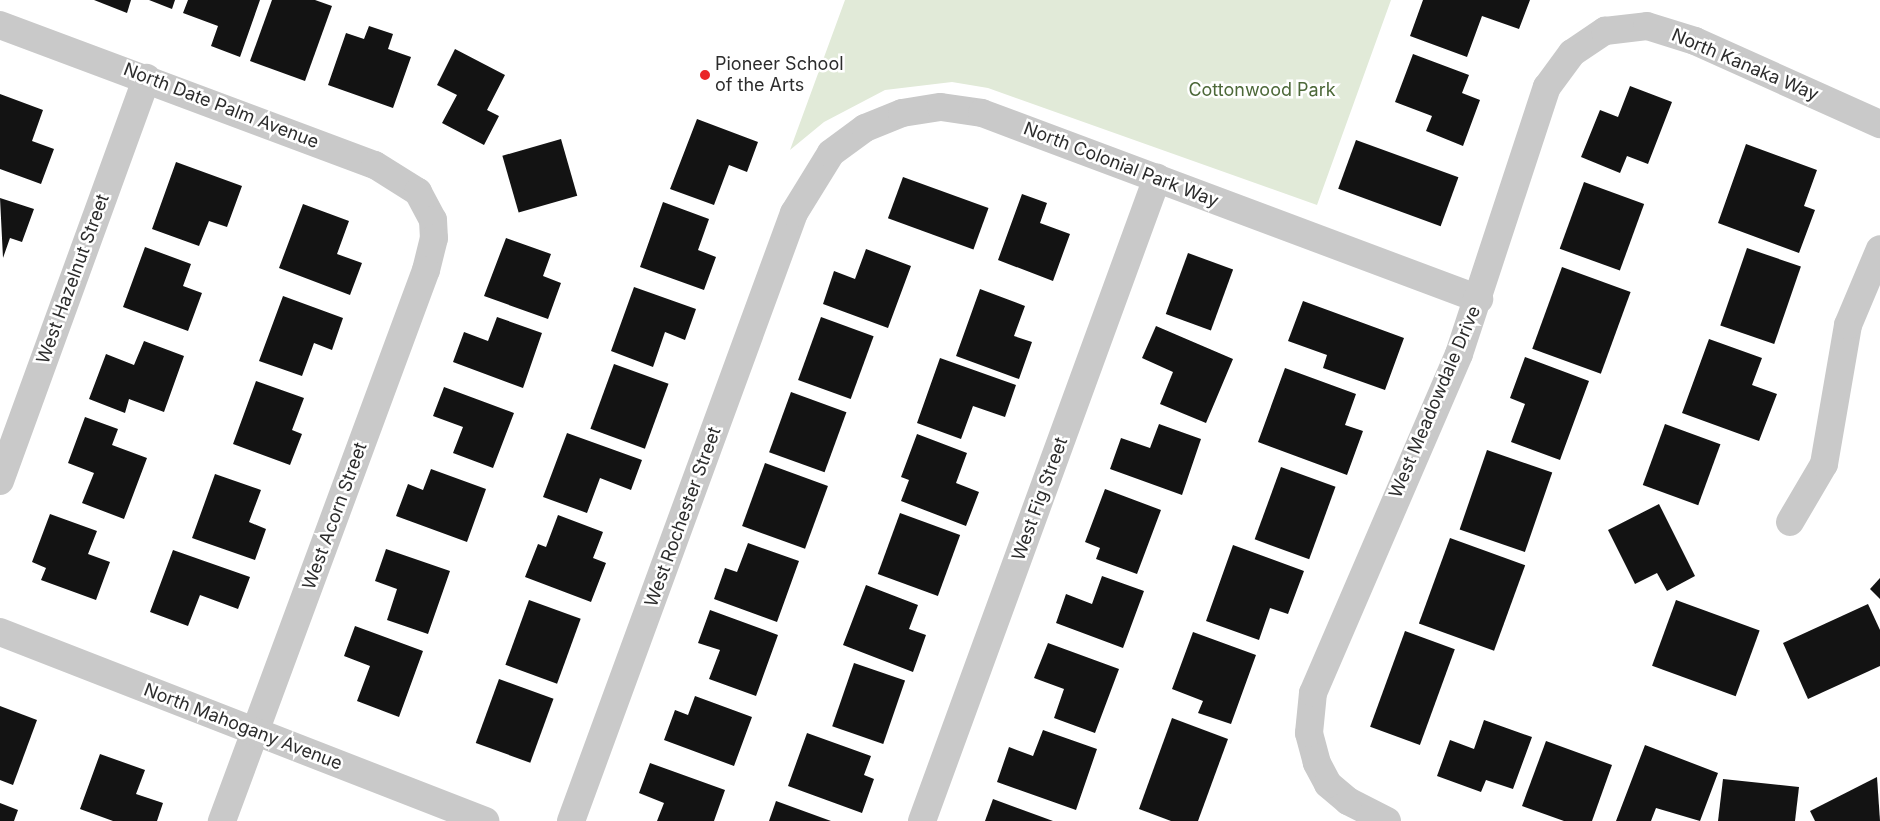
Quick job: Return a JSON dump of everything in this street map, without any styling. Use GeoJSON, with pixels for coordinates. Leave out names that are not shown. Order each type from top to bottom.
{"type":"FeatureCollection","features":[{"type":"Feature","properties":{"kind":"street","name":"North Date Palm Avenue"},"geometry":{"type":"LineString","coordinates":[[0,25],[147,78],[375,165],[401,178],[429,208]]}},
{"type":"Feature","properties":{"kind":"street","name":"North Kanaka Way"},"geometry":{"type":"LineString","coordinates":[[1605,31],[1647,26],[1695,41],[1880,124]]}},
{"type":"Feature","properties":{"kind":"street","name":"West Meadowdale Drive"},"geometry":{"type":"LineString","coordinates":[[1387,821],[1348,801],[1328,784],[1317,763],[1309,733],[1313,693],[1323,662],[1459,354],[1479,299],[1547,87],[1572,53],[1605,31]]}},
{"type":"Feature","properties":{"kind":"street","name":"West Hazelnut Street"},"geometry":{"type":"LineString","coordinates":[[0,481],[147,78]]}},
{"type":"Feature","properties":{"kind":"street","name":"North Colonial Park Way"},"geometry":{"type":"LineString","coordinates":[[794,212],[831,153],[865,128],[902,113],[940,107],[982,113],[1479,299]]}},
{"type":"Feature","properties":{"kind":"street","name":"West Fig Street"},"geometry":{"type":"LineString","coordinates":[[922,821],[1157,178]]}},
{"type":"Feature","properties":{"kind":"street","name":"West Acorn Street"},"geometry":{"type":"LineString","coordinates":[[222,821],[426,270],[434,238],[429,208]]}},
{"type":"Feature","properties":{"kind":"street","name":"West Rochester Street"},"geometry":{"type":"LineString","coordinates":[[571,821],[794,212]]}},
{"type":"Feature","properties":{"kind":"street"},"geometry":{"type":"LineString","coordinates":[[1790,522],[1824,464],[1848,325],[1880,249]]}},
{"type":"Feature","properties":{"kind":"street","name":"North Mahogany Avenue"},"geometry":{"type":"LineString","coordinates":[[0,632],[485,821]]}},
{"type":"Feature","properties":{"kind":"green space","name":"Cottonwood Park"},"geometry":{"type":"Polygon","coordinates":[[[845,0],[1391,0],[1317,205],[988,88],[952,82],[885,90],[824,122],[790,150],[845,0]]]}},
{"type":"Feature","properties":{"kind":"building"},"geometry":{"type":"Polygon","coordinates":[[[94,0],[131,0],[127,13],[94,0]]]}},
{"type":"Feature","properties":{"kind":"building"},"geometry":{"type":"Polygon","coordinates":[[[149,0],[175,0],[172,9],[149,0]]]}},
{"type":"Feature","properties":{"kind":"building"},"geometry":{"type":"Polygon","coordinates":[[[188,0],[260,0],[240,57],[211,46],[218,26],[183,13],[188,0]]]}},
{"type":"Feature","properties":{"kind":"building"},"geometry":{"type":"Polygon","coordinates":[[[272,0],[315,0],[332,6],[305,81],[250,61],[272,0]]]}},
{"type":"Feature","properties":{"kind":"building"},"geometry":{"type":"Polygon","coordinates":[[[1423,0],[1530,0],[1519,29],[1482,16],[1467,57],[1410,36],[1423,0]]]}},
{"type":"Feature","properties":{"kind":"building"},"geometry":{"type":"Polygon","coordinates":[[[369,26],[393,34],[388,49],[411,57],[393,108],[328,85],[346,33],[364,39],[369,26]]]}},
{"type":"Feature","properties":{"kind":"building"},"geometry":{"type":"Polygon","coordinates":[[[455,49],[505,75],[487,110],[499,116],[484,145],[442,123],[457,95],[437,85],[455,49]]]}},
{"type":"Feature","properties":{"kind":"building"},"geometry":{"type":"Polygon","coordinates":[[[1413,54],[1469,75],[1462,93],[1480,100],[1463,146],[1426,131],[1432,116],[1395,102],[1413,54]]]}},
{"type":"Feature","properties":{"kind":"building"},"geometry":{"type":"Polygon","coordinates":[[[1630,86],[1672,102],[1648,164],[1627,156],[1620,173],[1581,157],[1600,110],[1618,117],[1630,86]]]}},
{"type":"Feature","properties":{"kind":"building"},"geometry":{"type":"Polygon","coordinates":[[[0,94],[43,110],[32,141],[54,149],[41,184],[0,169],[0,94]]]}},
{"type":"Feature","properties":{"kind":"building"},"geometry":{"type":"Polygon","coordinates":[[[697,119],[758,142],[747,172],[729,165],[714,205],[670,189],[697,119]]]}},
{"type":"Feature","properties":{"kind":"building"},"geometry":{"type":"Polygon","coordinates":[[[561,139],[577,196],[519,213],[502,156],[561,139]]]}},
{"type":"Feature","properties":{"kind":"building"},"geometry":{"type":"Polygon","coordinates":[[[1356,140],[1458,177],[1441,226],[1338,189],[1356,140]]]}},
{"type":"Feature","properties":{"kind":"building"},"geometry":{"type":"Polygon","coordinates":[[[1746,144],[1817,170],[1804,206],[1815,210],[1799,253],[1718,223],[1746,144]]]}},
{"type":"Feature","properties":{"kind":"building"},"geometry":{"type":"Polygon","coordinates":[[[176,162],[242,186],[227,227],[209,221],[199,246],[152,229],[176,162]]]}},
{"type":"Feature","properties":{"kind":"building"},"geometry":{"type":"Polygon","coordinates":[[[903,177],[989,208],[973,249],[888,218],[903,177]]]}},
{"type":"Feature","properties":{"kind":"building"},"geometry":{"type":"Polygon","coordinates":[[[1584,182],[1644,204],[1620,271],[1560,249],[1584,182]]]}},
{"type":"Feature","properties":{"kind":"building"},"geometry":{"type":"Polygon","coordinates":[[[1022,194],[1047,203],[1040,223],[1070,234],[1053,281],[998,260],[1022,194]]]}},
{"type":"Feature","properties":{"kind":"building"},"geometry":{"type":"Polygon","coordinates":[[[0,198],[34,209],[22,242],[10,238],[3,258],[0,198]]]}},
{"type":"Feature","properties":{"kind":"building"},"geometry":{"type":"Polygon","coordinates":[[[663,202],[709,219],[698,250],[716,257],[704,290],[640,267],[663,202]]]}},
{"type":"Feature","properties":{"kind":"building"},"geometry":{"type":"Polygon","coordinates":[[[303,204],[349,221],[337,254],[362,263],[350,295],[279,268],[303,204]]]}},
{"type":"Feature","properties":{"kind":"building"},"geometry":{"type":"Polygon","coordinates":[[[506,238],[551,254],[543,276],[561,283],[548,319],[484,296],[506,238]]]}},
{"type":"Feature","properties":{"kind":"building"},"geometry":{"type":"Polygon","coordinates":[[[145,247],[191,264],[183,286],[202,293],[188,331],[123,307],[145,247]]]}},
{"type":"Feature","properties":{"kind":"building"},"geometry":{"type":"Polygon","coordinates":[[[1747,248],[1801,267],[1774,344],[1720,326],[1747,248]]]}},
{"type":"Feature","properties":{"kind":"building"},"geometry":{"type":"Polygon","coordinates":[[[866,249],[911,266],[888,328],[823,304],[834,271],[855,279],[866,249]]]}},
{"type":"Feature","properties":{"kind":"building"},"geometry":{"type":"Polygon","coordinates":[[[1188,253],[1233,269],[1211,330],[1166,314],[1188,253]]]}},
{"type":"Feature","properties":{"kind":"building"},"geometry":{"type":"Polygon","coordinates":[[[1562,267],[1631,292],[1601,374],[1532,349],[1562,267]]]}},
{"type":"Feature","properties":{"kind":"building"},"geometry":{"type":"Polygon","coordinates":[[[634,287],[696,309],[685,340],[665,332],[653,367],[611,351],[634,287]]]}},
{"type":"Feature","properties":{"kind":"building"},"geometry":{"type":"Polygon","coordinates":[[[980,289],[1025,306],[1014,336],[1032,342],[1019,379],[956,356],[980,289]]]}},
{"type":"Feature","properties":{"kind":"building"},"geometry":{"type":"Polygon","coordinates":[[[283,296],[343,318],[332,350],[314,343],[302,376],[259,361],[283,296]]]}},
{"type":"Feature","properties":{"kind":"building"},"geometry":{"type":"Polygon","coordinates":[[[1303,301],[1404,338],[1385,390],[1323,368],[1327,355],[1288,341],[1303,301]]]}},
{"type":"Feature","properties":{"kind":"building"},"geometry":{"type":"Polygon","coordinates":[[[497,317],[542,333],[523,388],[453,362],[464,332],[488,341],[497,317]]]}},
{"type":"Feature","properties":{"kind":"building"},"geometry":{"type":"Polygon","coordinates":[[[821,317],[874,336],[851,399],[798,380],[821,317]]]}},
{"type":"Feature","properties":{"kind":"building"},"geometry":{"type":"Polygon","coordinates":[[[1156,326],[1233,359],[1206,423],[1160,404],[1173,372],[1142,358],[1156,326]]]}},
{"type":"Feature","properties":{"kind":"building"},"geometry":{"type":"Polygon","coordinates":[[[1709,339],[1762,358],[1752,385],[1777,394],[1759,441],[1682,413],[1709,339]]]}},
{"type":"Feature","properties":{"kind":"building"},"geometry":{"type":"Polygon","coordinates":[[[144,341],[184,356],[164,412],[129,399],[125,413],[89,399],[106,354],[134,365],[144,341]]]}},
{"type":"Feature","properties":{"kind":"building"},"geometry":{"type":"Polygon","coordinates":[[[1525,357],[1589,381],[1560,460],[1511,442],[1525,404],[1510,398],[1525,357]]]}},
{"type":"Feature","properties":{"kind":"building"},"geometry":{"type":"Polygon","coordinates":[[[940,358],[1016,385],[1005,417],[973,406],[961,439],[917,423],[940,358]]]}},
{"type":"Feature","properties":{"kind":"building"},"geometry":{"type":"Polygon","coordinates":[[[614,364],[669,384],[645,449],[590,429],[614,364]]]}},
{"type":"Feature","properties":{"kind":"building"},"geometry":{"type":"Polygon","coordinates":[[[1285,368],[1356,394],[1345,425],[1363,431],[1347,475],[1258,442],[1285,368]]]}},
{"type":"Feature","properties":{"kind":"building"},"geometry":{"type":"Polygon","coordinates":[[[256,381],[304,398],[292,430],[302,434],[290,465],[233,444],[256,381]]]}},
{"type":"Feature","properties":{"kind":"building"},"geometry":{"type":"Polygon","coordinates":[[[444,387],[514,413],[493,468],[453,453],[463,427],[433,416],[444,387]]]}},
{"type":"Feature","properties":{"kind":"building"},"geometry":{"type":"Polygon","coordinates":[[[791,392],[846,412],[825,472],[769,452],[791,392]]]}},
{"type":"Feature","properties":{"kind":"building"},"geometry":{"type":"Polygon","coordinates":[[[85,417],[118,429],[112,445],[147,458],[124,519],[82,503],[94,473],[68,463],[85,417]]]}},
{"type":"Feature","properties":{"kind":"building"},"geometry":{"type":"Polygon","coordinates":[[[1159,424],[1201,439],[1182,495],[1110,469],[1121,438],[1150,448],[1159,424]]]}},
{"type":"Feature","properties":{"kind":"building"},"geometry":{"type":"Polygon","coordinates":[[[1665,424],[1720,444],[1698,505],[1643,485],[1665,424]]]}},
{"type":"Feature","properties":{"kind":"building"},"geometry":{"type":"Polygon","coordinates":[[[567,433],[642,460],[631,490],[600,478],[587,513],[543,497],[567,433]]]}},
{"type":"Feature","properties":{"kind":"building"},"geometry":{"type":"Polygon","coordinates":[[[917,434],[967,453],[956,483],[979,492],[966,526],[901,501],[909,480],[901,477],[917,434]]]}},
{"type":"Feature","properties":{"kind":"building"},"geometry":{"type":"Polygon","coordinates":[[[1487,450],[1552,472],[1525,552],[1460,529],[1487,450]]]}},
{"type":"Feature","properties":{"kind":"building"},"geometry":{"type":"Polygon","coordinates":[[[765,463],[828,486],[805,549],[742,526],[765,463]]]}},
{"type":"Feature","properties":{"kind":"building"},"geometry":{"type":"Polygon","coordinates":[[[1281,467],[1336,487],[1309,559],[1255,539],[1281,467]]]}},
{"type":"Feature","properties":{"kind":"building"},"geometry":{"type":"Polygon","coordinates":[[[431,469],[486,489],[467,542],[396,516],[408,484],[423,490],[431,469]]]}},
{"type":"Feature","properties":{"kind":"building"},"geometry":{"type":"Polygon","coordinates":[[[215,474],[261,490],[249,522],[266,529],[255,560],[192,538],[215,474]]]}},
{"type":"Feature","properties":{"kind":"building"},"geometry":{"type":"Polygon","coordinates":[[[1105,489],[1161,510],[1137,574],[1096,559],[1100,548],[1085,542],[1105,489]]]}},
{"type":"Feature","properties":{"kind":"building"},"geometry":{"type":"Polygon","coordinates":[[[1659,504],[1695,576],[1667,591],[1657,573],[1635,584],[1608,530],[1659,504]]]}},
{"type":"Feature","properties":{"kind":"building"},"geometry":{"type":"Polygon","coordinates":[[[900,513],[960,535],[938,596],[878,574],[900,513]]]}},
{"type":"Feature","properties":{"kind":"building"},"geometry":{"type":"Polygon","coordinates":[[[50,514],[97,531],[88,554],[110,562],[96,600],[41,580],[46,568],[32,562],[50,514]]]}},
{"type":"Feature","properties":{"kind":"building"},"geometry":{"type":"Polygon","coordinates":[[[558,515],[603,532],[593,558],[606,563],[591,602],[525,577],[538,544],[546,547],[558,515]]]}},
{"type":"Feature","properties":{"kind":"building"},"geometry":{"type":"Polygon","coordinates":[[[1450,538],[1525,565],[1494,651],[1419,624],[1450,538]]]}},
{"type":"Feature","properties":{"kind":"building"},"geometry":{"type":"Polygon","coordinates":[[[748,543],[799,561],[777,622],[714,599],[725,568],[737,572],[748,543]]]}},
{"type":"Feature","properties":{"kind":"building"},"geometry":{"type":"Polygon","coordinates":[[[1233,545],[1304,571],[1288,614],[1270,608],[1259,640],[1206,621],[1233,545]]]}},
{"type":"Feature","properties":{"kind":"building"},"geometry":{"type":"Polygon","coordinates":[[[386,549],[450,571],[428,634],[387,620],[397,589],[375,581],[386,549]]]}},
{"type":"Feature","properties":{"kind":"building"},"geometry":{"type":"Polygon","coordinates":[[[173,550],[250,577],[238,609],[200,595],[188,626],[150,612],[173,550]]]}},
{"type":"Feature","properties":{"kind":"building"},"geometry":{"type":"Polygon","coordinates":[[[1102,576],[1144,591],[1123,648],[1056,623],[1066,594],[1092,604],[1102,576]]]}},
{"type":"Feature","properties":{"kind":"building"},"geometry":{"type":"Polygon","coordinates":[[[1880,578],[1880,599],[1870,589],[1880,578]]]}},
{"type":"Feature","properties":{"kind":"building"},"geometry":{"type":"Polygon","coordinates":[[[866,585],[918,605],[909,629],[926,635],[913,672],[843,645],[866,585]]]}},
{"type":"Feature","properties":{"kind":"building"},"geometry":{"type":"Polygon","coordinates":[[[529,600],[581,619],[557,684],[505,665],[529,600]]]}},
{"type":"Feature","properties":{"kind":"building"},"geometry":{"type":"Polygon","coordinates":[[[1676,600],[1760,630],[1736,696],[1652,666],[1676,600]]]}},
{"type":"Feature","properties":{"kind":"building"},"geometry":{"type":"Polygon","coordinates":[[[1868,604],[1880,630],[1880,666],[1808,699],[1783,643],[1868,604]]]}},
{"type":"Feature","properties":{"kind":"building"},"geometry":{"type":"Polygon","coordinates":[[[710,610],[778,635],[756,696],[709,679],[720,650],[698,643],[710,610]]]}},
{"type":"Feature","properties":{"kind":"building"},"geometry":{"type":"Polygon","coordinates":[[[355,626],[423,651],[399,717],[357,701],[370,666],[344,656],[355,626]]]}},
{"type":"Feature","properties":{"kind":"building"},"geometry":{"type":"Polygon","coordinates":[[[1405,631],[1455,649],[1420,745],[1370,727],[1405,631]]]}},
{"type":"Feature","properties":{"kind":"building"},"geometry":{"type":"Polygon","coordinates":[[[1193,632],[1256,655],[1231,724],[1198,713],[1203,701],[1172,689],[1193,632]]]}},
{"type":"Feature","properties":{"kind":"building"},"geometry":{"type":"Polygon","coordinates":[[[1048,643],[1119,669],[1095,733],[1054,718],[1064,689],[1034,678],[1048,643]]]}},
{"type":"Feature","properties":{"kind":"building"},"geometry":{"type":"Polygon","coordinates":[[[854,663],[905,681],[883,744],[832,726],[854,663]]]}},
{"type":"Feature","properties":{"kind":"building"},"geometry":{"type":"Polygon","coordinates":[[[499,679],[554,699],[530,763],[476,743],[499,679]]]}},
{"type":"Feature","properties":{"kind":"building"},"geometry":{"type":"Polygon","coordinates":[[[695,696],[752,717],[734,766],[664,740],[675,710],[688,715],[695,696]]]}},
{"type":"Feature","properties":{"kind":"building"},"geometry":{"type":"Polygon","coordinates":[[[0,706],[37,720],[13,785],[0,780],[0,706]]]}},
{"type":"Feature","properties":{"kind":"building"},"geometry":{"type":"Polygon","coordinates":[[[1172,718],[1228,739],[1198,821],[1171,821],[1139,809],[1172,718]]]}},
{"type":"Feature","properties":{"kind":"building"},"geometry":{"type":"Polygon","coordinates":[[[1484,720],[1532,737],[1513,789],[1486,780],[1481,792],[1437,776],[1450,740],[1474,749],[1484,720]]]}},
{"type":"Feature","properties":{"kind":"building"},"geometry":{"type":"Polygon","coordinates":[[[1043,730],[1097,749],[1076,810],[997,782],[1009,747],[1033,756],[1043,730]]]}},
{"type":"Feature","properties":{"kind":"building"},"geometry":{"type":"Polygon","coordinates":[[[807,733],[871,756],[864,775],[874,779],[862,813],[788,786],[807,733]]]}},
{"type":"Feature","properties":{"kind":"building"},"geometry":{"type":"Polygon","coordinates":[[[1546,741],[1612,765],[1592,821],[1564,821],[1522,806],[1546,741]]]}},
{"type":"Feature","properties":{"kind":"building"},"geometry":{"type":"Polygon","coordinates":[[[1645,745],[1718,773],[1700,821],[1656,808],[1651,821],[1616,821],[1645,745]]]}},
{"type":"Feature","properties":{"kind":"building"},"geometry":{"type":"Polygon","coordinates":[[[100,754],[145,770],[136,794],[163,803],[157,821],[113,821],[80,809],[100,754]]]}},
{"type":"Feature","properties":{"kind":"building"},"geometry":{"type":"Polygon","coordinates":[[[650,763],[725,790],[714,821],[657,821],[664,803],[639,793],[650,763]]]}},
{"type":"Feature","properties":{"kind":"building"},"geometry":{"type":"Polygon","coordinates":[[[1877,777],[1880,821],[1815,821],[1810,811],[1877,777]]]}},
{"type":"Feature","properties":{"kind":"building"},"geometry":{"type":"Polygon","coordinates":[[[1723,779],[1799,787],[1795,821],[1718,821],[1723,779]]]}},
{"type":"Feature","properties":{"kind":"building"},"geometry":{"type":"Polygon","coordinates":[[[993,799],[1053,821],[985,821],[993,799]]]}},
{"type":"Feature","properties":{"kind":"building"},"geometry":{"type":"Polygon","coordinates":[[[776,801],[831,821],[769,821],[776,801]]]}},
{"type":"Feature","properties":{"kind":"building"},"geometry":{"type":"Polygon","coordinates":[[[0,803],[18,810],[14,821],[0,821],[0,803]]]}},
{"type":"Feature","properties":{"kind":"place","name":"Pioneer School of the Arts"},"geometry":{"type":"Point","coordinates":[705,75]}}]}
